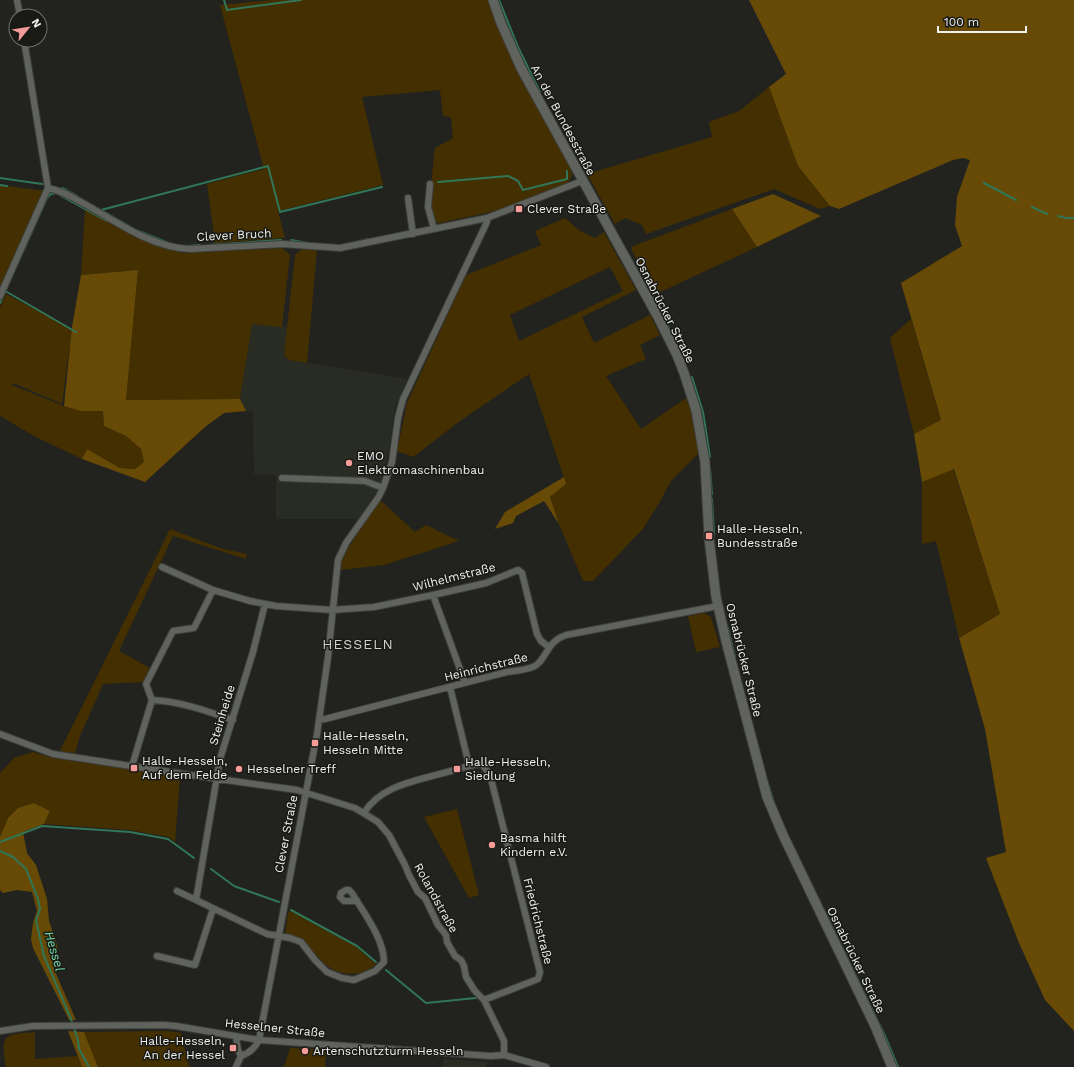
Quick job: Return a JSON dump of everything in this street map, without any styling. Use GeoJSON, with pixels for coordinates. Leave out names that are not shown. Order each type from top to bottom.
{"type":"FeatureCollection","features":[{"type":"Feature","properties":{"kind":"main road","name":"An der Bundesstraße"},"geometry":{"type":"LineString","coordinates":[[492,0],[521,68],[619,247]]}},
{"type":"Feature","properties":{"kind":"main road","name":"Osnabrücker Straße"},"geometry":{"type":"LineString","coordinates":[[619,247],[662,324],[677,355],[696,410],[705,462],[711,560],[718,606],[767,797],[782,835],[875,1026],[892,1067]]}},
{"type":"Feature","properties":{"kind":"street"},"geometry":{"type":"LineString","coordinates":[[0,296],[48,188],[25,48]]}},
{"type":"Feature","properties":{"kind":"street"},"geometry":{"type":"LineString","coordinates":[[487,218],[582,181]]}},
{"type":"Feature","properties":{"kind":"street"},"geometry":{"type":"LineString","coordinates":[[430,184],[428,207],[434,229]]}},
{"type":"Feature","properties":{"kind":"street","name":"Clever Bruch"},"geometry":{"type":"LineString","coordinates":[[48,188],[65,193],[124,227],[143,236],[178,248],[190,249],[283,244],[340,248],[487,218]]}},
{"type":"Feature","properties":{"kind":"street"},"geometry":{"type":"LineString","coordinates":[[408,198],[413,234]]}},
{"type":"Feature","properties":{"kind":"street","name":"Clever Straße"},"geometry":{"type":"LineString","coordinates":[[259,1040],[319,720],[328,657],[338,560],[346,543],[378,498],[383,488],[392,462],[398,418],[403,399],[481,236],[487,222],[487,218]]}},
{"type":"Feature","properties":{"kind":"street"},"geometry":{"type":"LineString","coordinates":[[282,478],[365,481],[383,488]]}},
{"type":"Feature","properties":{"kind":"street"},"geometry":{"type":"LineString","coordinates":[[162,567],[213,590],[265,604],[332,610]]}},
{"type":"Feature","properties":{"kind":"street","name":"Wilhelmstraße"},"geometry":{"type":"LineString","coordinates":[[332,610],[374,606],[433,595],[486,582],[518,570],[522,573],[537,634],[541,641],[549,647]]}},
{"type":"Feature","properties":{"kind":"street"},"geometry":{"type":"LineString","coordinates":[[132,766],[152,700],[146,684],[173,632],[194,628],[213,590]]}},
{"type":"Feature","properties":{"kind":"street"},"geometry":{"type":"LineString","coordinates":[[433,595],[465,683]]}},
{"type":"Feature","properties":{"kind":"street","name":"Steinheide"},"geometry":{"type":"LineString","coordinates":[[196,900],[220,760],[253,652],[265,604]]}},
{"type":"Feature","properties":{"kind":"street","name":"Heinrichstraße"},"geometry":{"type":"LineString","coordinates":[[319,720],[325,720],[507,672],[529,668],[537,665],[546,654],[549,647],[566,634],[718,606]]}},
{"type":"Feature","properties":{"kind":"street"},"geometry":{"type":"LineString","coordinates":[[364,813],[368,806],[395,788],[408,782],[469,765],[450,687]]}},
{"type":"Feature","properties":{"kind":"street"},"geometry":{"type":"LineString","coordinates":[[152,700],[161,700],[233,720]]}},
{"type":"Feature","properties":{"kind":"street","name":"Rolandstraße"},"geometry":{"type":"LineString","coordinates":[[0,734],[54,754],[296,790],[356,808],[364,813],[378,822],[387,831],[418,892],[425,898],[438,925],[446,935],[447,942],[455,956],[461,960],[466,976],[475,991],[484,1000],[504,1041],[504,1055]]}},
{"type":"Feature","properties":{"kind":"street","name":"Friedrichstraße"},"geometry":{"type":"LineString","coordinates":[[469,765],[482,764],[490,776],[540,972],[538,979],[484,1000]]}},
{"type":"Feature","properties":{"kind":"street"},"geometry":{"type":"LineString","coordinates":[[177,891],[267,934],[290,938],[301,942],[315,960],[327,972],[342,978],[354,980],[376,971],[384,962],[384,953],[377,936],[357,901]]}},
{"type":"Feature","properties":{"kind":"street"},"geometry":{"type":"LineString","coordinates":[[157,956],[195,965],[214,909]]}},
{"type":"Feature","properties":{"kind":"street","name":"Hesselner Straße"},"geometry":{"type":"LineString","coordinates":[[0,1031],[26,1027],[176,1026],[259,1040],[491,1056],[504,1055],[546,1067]]}},
{"type":"Feature","properties":{"kind":"street"},"geometry":{"type":"LineString","coordinates":[[236,1037],[238,1050],[241,1056]]}},
{"type":"Feature","properties":{"kind":"street"},"geometry":{"type":"LineString","coordinates":[[236,1067],[241,1056],[249,1053],[256,1046],[259,1040]]}},
{"type":"Feature","properties":{"kind":"shaded area"},"geometry":{"type":"Polygon","coordinates":[[[272,0],[488,0],[505,44],[522,80],[571,168],[571,179],[565,184],[496,211],[439,223],[434,221],[431,194],[435,148],[453,138],[451,117],[443,116],[440,90],[362,97],[383,185],[278,211],[285,238],[215,243],[207,184],[264,169],[220,5],[272,0]]]}},
{"type":"Feature","properties":{"kind":"shaded area"},"geometry":{"type":"Polygon","coordinates":[[[749,0],[1074,0],[1074,1031],[1045,1000],[1019,943],[986,858],[1006,852],[985,729],[959,638],[1000,614],[954,469],[922,482],[914,434],[941,420],[901,283],[962,246],[955,225],[957,197],[970,160],[963,158],[953,160],[839,209],[830,206],[798,166],[769,87],[786,74],[749,0]]]}},
{"type":"Feature","properties":{"kind":"shaded area"},"geometry":{"type":"Polygon","coordinates":[[[769,87],[798,166],[830,206],[820,209],[774,189],[646,234],[642,225],[625,218],[615,224],[587,174],[712,137],[709,122],[739,111],[769,87]]]}},
{"type":"Feature","properties":{"kind":"shaded area"},"geometry":{"type":"Polygon","coordinates":[[[0,185],[44,191],[0,291],[0,185]]]}},
{"type":"Feature","properties":{"kind":"shaded area"},"geometry":{"type":"Polygon","coordinates":[[[773,194],[821,216],[757,247],[732,209],[773,194]]]}},
{"type":"Feature","properties":{"kind":"shaded area"},"geometry":{"type":"Polygon","coordinates":[[[85,209],[145,240],[170,250],[183,253],[282,248],[290,255],[282,327],[252,324],[240,399],[126,400],[138,270],[81,275],[85,209]]]}},
{"type":"Feature","properties":{"kind":"shaded area"},"geometry":{"type":"Polygon","coordinates":[[[732,209],[757,247],[656,294],[631,249],[633,246],[732,209]]]}},
{"type":"Feature","properties":{"kind":"shaded area"},"geometry":{"type":"Polygon","coordinates":[[[565,218],[580,231],[595,238],[604,232],[636,290],[582,317],[594,343],[650,315],[660,335],[640,345],[646,359],[606,376],[641,429],[686,398],[691,411],[699,453],[671,481],[642,530],[593,581],[583,581],[559,524],[550,497],[566,484],[529,374],[460,421],[413,457],[397,451],[407,403],[466,275],[541,245],[535,231],[565,218]],[[610,267],[510,315],[519,341],[623,291],[610,267]]]}},
{"type":"Feature","properties":{"kind":"shaded area"},"geometry":{"type":"Polygon","coordinates":[[[302,249],[317,250],[307,363],[289,360],[284,355],[295,255],[302,249]]]}},
{"type":"Feature","properties":{"kind":"shaded area"},"geometry":{"type":"Polygon","coordinates":[[[138,270],[126,400],[240,399],[246,411],[224,413],[205,427],[145,482],[82,459],[87,449],[120,468],[135,469],[144,462],[141,449],[126,436],[104,426],[103,411],[80,411],[64,406],[72,327],[81,275],[138,270]]]}},
{"type":"Feature","properties":{"kind":"shaded area"},"geometry":{"type":"Polygon","coordinates":[[[6,294],[72,329],[62,404],[13,383],[12,385],[80,411],[103,411],[104,426],[126,436],[141,449],[144,462],[135,469],[120,468],[87,449],[82,459],[34,436],[0,416],[0,307],[6,294]]]}},
{"type":"Feature","properties":{"kind":"shaded area"},"geometry":{"type":"Polygon","coordinates":[[[911,319],[941,421],[914,434],[890,338],[911,319]]]}},
{"type":"Feature","properties":{"kind":"shaded area"},"geometry":{"type":"Polygon","coordinates":[[[252,324],[288,327],[284,355],[289,360],[407,379],[397,403],[393,418],[390,444],[381,485],[359,519],[276,519],[276,475],[254,474],[253,412],[246,411],[240,399],[252,324]]]}},
{"type":"Feature","properties":{"kind":"shaded area"},"geometry":{"type":"Polygon","coordinates":[[[953,468],[1000,614],[959,638],[936,541],[922,544],[922,482],[953,468]]]}},
{"type":"Feature","properties":{"kind":"shaded area"},"geometry":{"type":"Polygon","coordinates":[[[564,477],[566,484],[550,497],[559,524],[544,501],[516,516],[513,523],[495,529],[505,512],[564,477]]]}},
{"type":"Feature","properties":{"kind":"shaded area"},"geometry":{"type":"Polygon","coordinates":[[[380,500],[415,532],[426,525],[459,541],[384,565],[341,570],[342,560],[350,545],[380,500]]]}},
{"type":"Feature","properties":{"kind":"shaded area"},"geometry":{"type":"Polygon","coordinates":[[[170,529],[223,549],[247,554],[246,559],[173,536],[119,651],[150,668],[144,682],[103,684],[80,736],[75,753],[60,751],[170,529]]]}},
{"type":"Feature","properties":{"kind":"shaded area"},"geometry":{"type":"Polygon","coordinates":[[[704,613],[711,617],[720,647],[696,652],[688,616],[704,613]]]}},
{"type":"Feature","properties":{"kind":"shaded area"},"geometry":{"type":"Polygon","coordinates":[[[33,752],[53,758],[180,777],[175,842],[169,837],[130,830],[44,824],[50,811],[34,803],[18,808],[8,818],[0,837],[0,773],[14,758],[33,752]]]}},
{"type":"Feature","properties":{"kind":"shaded area"},"geometry":{"type":"Polygon","coordinates":[[[34,803],[50,811],[44,824],[23,832],[27,853],[36,865],[47,899],[49,921],[58,951],[54,969],[76,1020],[69,1020],[33,948],[31,939],[33,923],[37,911],[32,892],[17,890],[3,893],[0,890],[0,837],[8,818],[18,808],[34,803]]]}},
{"type":"Feature","properties":{"kind":"shaded area"},"geometry":{"type":"Polygon","coordinates":[[[457,809],[479,895],[469,898],[424,817],[457,809]]]}},
{"type":"Feature","properties":{"kind":"shaded area"},"geometry":{"type":"Polygon","coordinates":[[[290,911],[356,947],[376,964],[366,971],[353,974],[347,974],[329,967],[302,941],[285,934],[288,913],[290,911]]]}},
{"type":"Feature","properties":{"kind":"shaded area"},"geometry":{"type":"Polygon","coordinates":[[[68,1031],[84,1032],[98,1067],[82,1067],[68,1031]]]}},
{"type":"Feature","properties":{"kind":"shaded area"},"geometry":{"type":"Polygon","coordinates":[[[167,1031],[181,1033],[189,1067],[98,1067],[84,1032],[167,1031]]]}},
{"type":"Feature","properties":{"kind":"shaded area"},"geometry":{"type":"Polygon","coordinates":[[[35,1032],[35,1059],[77,1056],[82,1067],[6,1067],[4,1042],[7,1038],[11,1035],[35,1032]]]}},
{"type":"Feature","properties":{"kind":"shaded area"},"geometry":{"type":"Polygon","coordinates":[[[290,1048],[326,1050],[325,1067],[284,1067],[290,1048]]]}},
{"type":"Feature","properties":{"kind":"shaded area"},"geometry":{"type":"Polygon","coordinates":[[[444,1059],[487,1062],[486,1067],[442,1067],[444,1059]]]}},
{"type":"Feature","properties":{"kind":"waterway"},"geometry":{"type":"LineString","coordinates":[[224,0],[227,10],[301,0]]}},
{"type":"Feature","properties":{"kind":"waterway"},"geometry":{"type":"LineString","coordinates":[[499,0],[518,47],[540,92]]}},
{"type":"Feature","properties":{"kind":"waterway"},"geometry":{"type":"LineString","coordinates":[[101,210],[268,166],[280,212],[382,187]]}},
{"type":"Feature","properties":{"kind":"waterway"},"geometry":{"type":"LineString","coordinates":[[438,182],[508,176],[518,181],[523,190],[567,179],[567,171]]}},
{"type":"Feature","properties":{"kind":"waterway"},"geometry":{"type":"LineString","coordinates":[[0,178],[42,184]]}},
{"type":"Feature","properties":{"kind":"waterway"},"geometry":{"type":"LineString","coordinates":[[984,183],[1016,200]]}},
{"type":"Feature","properties":{"kind":"waterway"},"geometry":{"type":"LineString","coordinates":[[0,185],[7,186]]}},
{"type":"Feature","properties":{"kind":"waterway"},"geometry":{"type":"LineString","coordinates":[[62,188],[77,196]]}},
{"type":"Feature","properties":{"kind":"waterway"},"geometry":{"type":"LineString","coordinates":[[0,303],[47,198],[51,194],[56,193]]}},
{"type":"Feature","properties":{"kind":"waterway"},"geometry":{"type":"LineString","coordinates":[[60,195],[107,221]]}},
{"type":"Feature","properties":{"kind":"waterway"},"geometry":{"type":"LineString","coordinates":[[1032,207],[1047,214]]}},
{"type":"Feature","properties":{"kind":"waterway"},"geometry":{"type":"LineString","coordinates":[[103,211],[136,230],[171,244]]}},
{"type":"Feature","properties":{"kind":"waterway"},"geometry":{"type":"LineString","coordinates":[[1058,216],[1074,218]]}},
{"type":"Feature","properties":{"kind":"waterway"},"geometry":{"type":"LineString","coordinates":[[361,241],[368,239]]}},
{"type":"Feature","properties":{"kind":"waterway"},"geometry":{"type":"LineString","coordinates":[[208,245],[281,240]]}},
{"type":"Feature","properties":{"kind":"waterway"},"geometry":{"type":"LineString","coordinates":[[291,240],[308,243]]}},
{"type":"Feature","properties":{"kind":"waterway"},"geometry":{"type":"LineString","coordinates":[[187,246],[200,245]]}},
{"type":"Feature","properties":{"kind":"waterway"},"geometry":{"type":"LineString","coordinates":[[631,259],[648,289]]}},
{"type":"Feature","properties":{"kind":"waterway"},"geometry":{"type":"LineString","coordinates":[[7,292],[76,332]]}},
{"type":"Feature","properties":{"kind":"waterway"},"geometry":{"type":"LineString","coordinates":[[652,296],[655,302]]}},
{"type":"Feature","properties":{"kind":"waterway"},"geometry":{"type":"LineString","coordinates":[[692,377],[703,412],[710,457]]}},
{"type":"Feature","properties":{"kind":"waterway"},"geometry":{"type":"LineString","coordinates":[[710,468],[712,494]]}},
{"type":"Feature","properties":{"kind":"waterway"},"geometry":{"type":"LineString","coordinates":[[712,499],[714,534]]}},
{"type":"Feature","properties":{"kind":"waterway"},"geometry":{"type":"LineString","coordinates":[[728,628],[735,657]]}},
{"type":"Feature","properties":{"kind":"waterway"},"geometry":{"type":"LineString","coordinates":[[769,786],[774,803]]}},
{"type":"Feature","properties":{"kind":"waterway"},"geometry":{"type":"LineString","coordinates":[[0,842],[42,826],[130,832],[168,839],[194,858]]}},
{"type":"Feature","properties":{"kind":"waterway","name":"Hessel"},"geometry":{"type":"LineString","coordinates":[[0,851],[13,857],[26,869],[38,899],[40,909],[36,920],[44,956],[71,1019],[78,1040],[79,1049],[89,1067]]}},
{"type":"Feature","properties":{"kind":"waterway"},"geometry":{"type":"LineString","coordinates":[[211,869],[234,886],[279,902]]}},
{"type":"Feature","properties":{"kind":"waterway"},"geometry":{"type":"LineString","coordinates":[[291,910],[357,946],[376,962]]}},
{"type":"Feature","properties":{"kind":"waterway"},"geometry":{"type":"LineString","coordinates":[[825,912],[885,1036],[898,1067]]}},
{"type":"Feature","properties":{"kind":"waterway"},"geometry":{"type":"LineString","coordinates":[[386,970],[426,1003],[476,998]]}},
{"type":"Feature","properties":{"kind":"place","name":"Clever Straße"},"geometry":{"type":"Point","coordinates":[519,209]}},
{"type":"Feature","properties":{"kind":"place","name":"EMO Elektromaschinenbau"},"geometry":{"type":"Point","coordinates":[349,463]}},
{"type":"Feature","properties":{"kind":"place","name":"Halle-Hesseln, Bundesstraße"},"geometry":{"type":"Point","coordinates":[709,536]}},
{"type":"Feature","properties":{"kind":"place","name":"Halle-Hesseln, Hesseln Mitte"},"geometry":{"type":"Point","coordinates":[315,743]}},
{"type":"Feature","properties":{"kind":"place","name":"Halle-Hesseln, Auf dem Felde"},"geometry":{"type":"Point","coordinates":[134,768]}},
{"type":"Feature","properties":{"kind":"place","name":"Hesselner Treff"},"geometry":{"type":"Point","coordinates":[239,769]}},
{"type":"Feature","properties":{"kind":"place","name":"Halle-Hesseln, Siedlung"},"geometry":{"type":"Point","coordinates":[457,769]}},
{"type":"Feature","properties":{"kind":"place","name":"Basma hilft Kindern e.V."},"geometry":{"type":"Point","coordinates":[492,845]}},
{"type":"Feature","properties":{"kind":"place","name":"Halle-Hesseln, An der Hessel"},"geometry":{"type":"Point","coordinates":[233,1048]}},
{"type":"Feature","properties":{"kind":"place","name":"Artenschutzturm Hesseln"},"geometry":{"type":"Point","coordinates":[305,1051]}},
{"type":"Feature","properties":{"kind":"district","name":"HESSELN"},"geometry":{"type":"Point","coordinates":[358,644]}}]}
